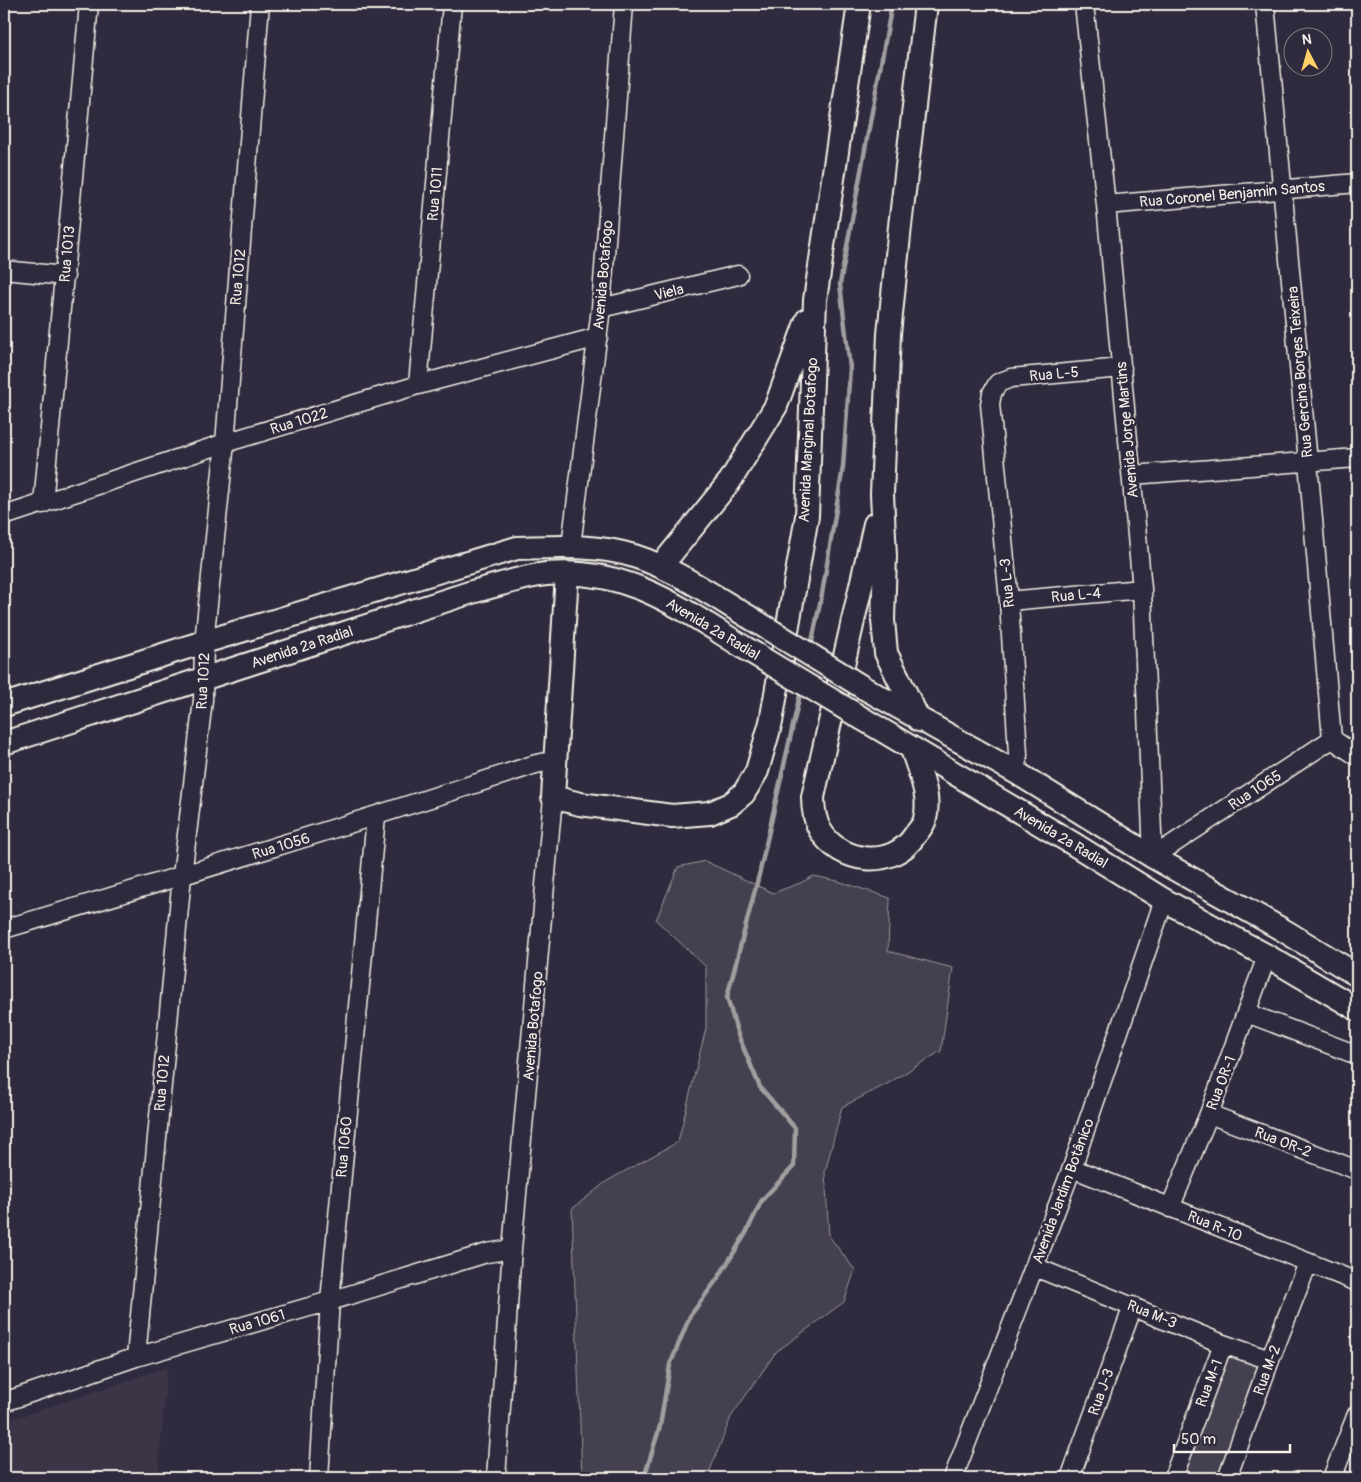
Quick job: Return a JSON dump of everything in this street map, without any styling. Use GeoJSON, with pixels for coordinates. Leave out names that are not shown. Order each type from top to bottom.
{"type":"FeatureCollection","features":[{"type":"Feature","properties":{"kind":"main road","name":"Avenida Marginal Botafogo"},"geometry":{"type":"LineString","coordinates":[[554,797],[580,804],[672,816],[710,813],[731,804],[744,793],[757,771],[771,722],[806,516],[814,300],[859,4]]}},
{"type":"Feature","properties":{"kind":"main road"},"geometry":{"type":"LineString","coordinates":[[919,720],[886,653],[883,620],[884,556],[882,494],[889,334],[926,4]]}},
{"type":"Feature","properties":{"kind":"main road"},"geometry":{"type":"LineString","coordinates":[[661,566],[730,481],[776,406],[814,300]]}},
{"type":"Feature","properties":{"kind":"main road"},"geometry":{"type":"LineString","coordinates":[[882,494],[813,797],[815,818],[825,838],[833,846],[853,857],[871,859],[889,856],[910,844],[925,821],[926,792],[912,749]]}},
{"type":"Feature","properties":{"kind":"main road","name":"Avenida 2ª Radial"},"geometry":{"type":"LineString","coordinates":[[4,705],[204,642],[517,548],[571,546],[633,556],[661,566],[749,617],[864,688],[1017,773],[1153,857],[1274,925],[1357,975]]}},
{"type":"Feature","properties":{"kind":"main road","name":"Avenida 2ª Radial"},"geometry":{"type":"LineString","coordinates":[[4,743],[472,592],[545,574],[585,575],[618,580],[665,598],[744,648],[1072,843],[1164,900],[1267,956],[1357,1009]]}},
{"type":"Feature","properties":{"kind":"main road","name":"Avenida Botafogo"},"geometry":{"type":"LineString","coordinates":[[554,797],[567,574]]}},
{"type":"Feature","properties":{"kind":"main road"},"geometry":{"type":"LineString","coordinates":[[204,642],[253,663]]}},
{"type":"Feature","properties":{"kind":"main road"},"geometry":{"type":"LineString","coordinates":[[1072,843],[1089,838],[1138,867],[1153,857]]}},
{"type":"Feature","properties":{"kind":"street","name":"Rua 1013"},"geometry":{"type":"LineString","coordinates":[[43,504],[89,4]]}},
{"type":"Feature","properties":{"kind":"street","name":"Rua 1012"},"geometry":{"type":"LineString","coordinates":[[136,1356],[182,876],[203,700],[204,642],[225,443],[260,4]]}},
{"type":"Feature","properties":{"kind":"street","name":"Rua 1011"},"geometry":{"type":"LineString","coordinates":[[418,385],[452,4]]}},
{"type":"Feature","properties":{"kind":"street","name":"Avenida Botafogo"},"geometry":{"type":"LineString","coordinates":[[571,546],[601,308],[624,4]]}},
{"type":"Feature","properties":{"kind":"street","name":"Avenida Jorge Martins"},"geometry":{"type":"LineString","coordinates":[[1084,4],[1106,205],[1142,589],[1153,857]]}},
{"type":"Feature","properties":{"kind":"street","name":"Rua Gercina Borges Teixeira"},"geometry":{"type":"LineString","coordinates":[[1265,4],[1332,740]]}},
{"type":"Feature","properties":{"kind":"street","name":"Rua Coronel Benjamin Santos"},"geometry":{"type":"LineString","coordinates":[[1106,205],[1357,183]]}},
{"type":"Feature","properties":{"kind":"street"},"geometry":{"type":"LineString","coordinates":[[4,270],[65,276]]}},
{"type":"Feature","properties":{"kind":"street","name":"Viela"},"geometry":{"type":"LineString","coordinates":[[601,308],[738,275]]}},
{"type":"Feature","properties":{"kind":"street","name":"Rua 1022"},"geometry":{"type":"LineString","coordinates":[[4,516],[225,443],[418,385],[598,337]]}},
{"type":"Feature","properties":{"kind":"street","name":"Rua L-5"},"geometry":{"type":"LineString","coordinates":[[992,393],[998,383],[1011,378],[1122,368]]}},
{"type":"Feature","properties":{"kind":"street","name":"Rua L-3"},"geometry":{"type":"LineString","coordinates":[[992,393],[990,404],[1009,601],[1018,754],[1017,773]]}},
{"type":"Feature","properties":{"kind":"street"},"geometry":{"type":"LineString","coordinates":[[1132,475],[1357,458]]}},
{"type":"Feature","properties":{"kind":"street","name":"Rua L-4"},"geometry":{"type":"LineString","coordinates":[[1009,601],[1142,589]]}},
{"type":"Feature","properties":{"kind":"street"},"geometry":{"type":"LineString","coordinates":[[1332,740],[1357,756]]}},
{"type":"Feature","properties":{"kind":"street","name":"Rua 1065"},"geometry":{"type":"LineString","coordinates":[[1153,857],[1332,740]]}},
{"type":"Feature","properties":{"kind":"street","name":"Rua 1056"},"geometry":{"type":"LineString","coordinates":[[4,929],[376,817],[536,764],[557,760]]}},
{"type":"Feature","properties":{"kind":"street","name":"Avenida Botafogo"},"geometry":{"type":"LineString","coordinates":[[496,1478],[512,1249],[554,797]]}},
{"type":"Feature","properties":{"kind":"street","name":"Rua 1060"},"geometry":{"type":"LineString","coordinates":[[319,1478],[330,1301],[376,817]]}},
{"type":"Feature","properties":{"kind":"street","name":"Avenida Jardim Botânico"},"geometry":{"type":"LineString","coordinates":[[953,1478],[1072,1168],[1164,900]]}},
{"type":"Feature","properties":{"kind":"street","name":"Rua OR-1"},"geometry":{"type":"LineString","coordinates":[[1170,1208],[1209,1114],[1267,956]]}},
{"type":"Feature","properties":{"kind":"street"},"geometry":{"type":"LineString","coordinates":[[1247,1013],[1357,1055]]}},
{"type":"Feature","properties":{"kind":"street","name":"Rua OR-2"},"geometry":{"type":"LineString","coordinates":[[1209,1114],[1357,1170]]}},
{"type":"Feature","properties":{"kind":"street","name":"Rua R-10"},"geometry":{"type":"LineString","coordinates":[[1072,1168],[1357,1282]]}},
{"type":"Feature","properties":{"kind":"street","name":"Rua 1061"},"geometry":{"type":"LineString","coordinates":[[4,1402],[136,1356],[330,1301],[486,1253],[512,1249]]}},
{"type":"Feature","properties":{"kind":"street","name":"Rua M-2"},"geometry":{"type":"LineString","coordinates":[[1228,1478],[1270,1360],[1308,1263]]}},
{"type":"Feature","properties":{"kind":"street","name":"Rua M-3"},"geometry":{"type":"LineString","coordinates":[[1035,1267],[1223,1344],[1270,1360]]}},
{"type":"Feature","properties":{"kind":"street","name":"Rua J-3"},"geometry":{"type":"LineString","coordinates":[[1070,1478],[1133,1306]]}},
{"type":"Feature","properties":{"kind":"street","name":"Rua M-1"},"geometry":{"type":"LineString","coordinates":[[1173,1478],[1223,1344]]}},
{"type":"Feature","properties":{"kind":"street"},"geometry":{"type":"LineString","coordinates":[[1332,1478],[1357,1414]]}},
{"type":"Feature","properties":{"kind":"shaded area"},"geometry":{"type":"Polygon","coordinates":[[[705,861],[773,893],[814,876],[838,881],[890,898],[888,951],[953,968],[941,1051],[887,1084],[842,1107],[825,1172],[829,1236],[855,1270],[844,1302],[776,1352],[731,1417],[707,1478],[582,1478],[572,1209],[607,1181],[678,1142],[706,1028],[706,967],[656,920],[678,867],[705,861]]]}},
{"type":"Feature","properties":{"kind":"shaded area"},"geometry":{"type":"Polygon","coordinates":[[[1225,1354],[1262,1366],[1222,1478],[1198,1478],[1183,1474],[1225,1354]]]}},
{"type":"Feature","properties":{"kind":"shaded area"},"geometry":{"type":"Polygon","coordinates":[[[167,1367],[158,1478],[4,1478],[4,1422],[167,1367]]]}},
{"type":"Feature","properties":{"kind":"waterway"},"geometry":{"type":"LineString","coordinates":[[811,646],[822,594],[843,467],[850,368],[840,284],[892,4]]}},
{"type":"Feature","properties":{"kind":"waterway"},"geometry":{"type":"LineString","coordinates":[[644,1478],[660,1426],[670,1365],[690,1316],[718,1278],[746,1233],[762,1200],[794,1166],[795,1128],[760,1087],[738,1035],[727,997],[760,871],[801,690]]}}]}
